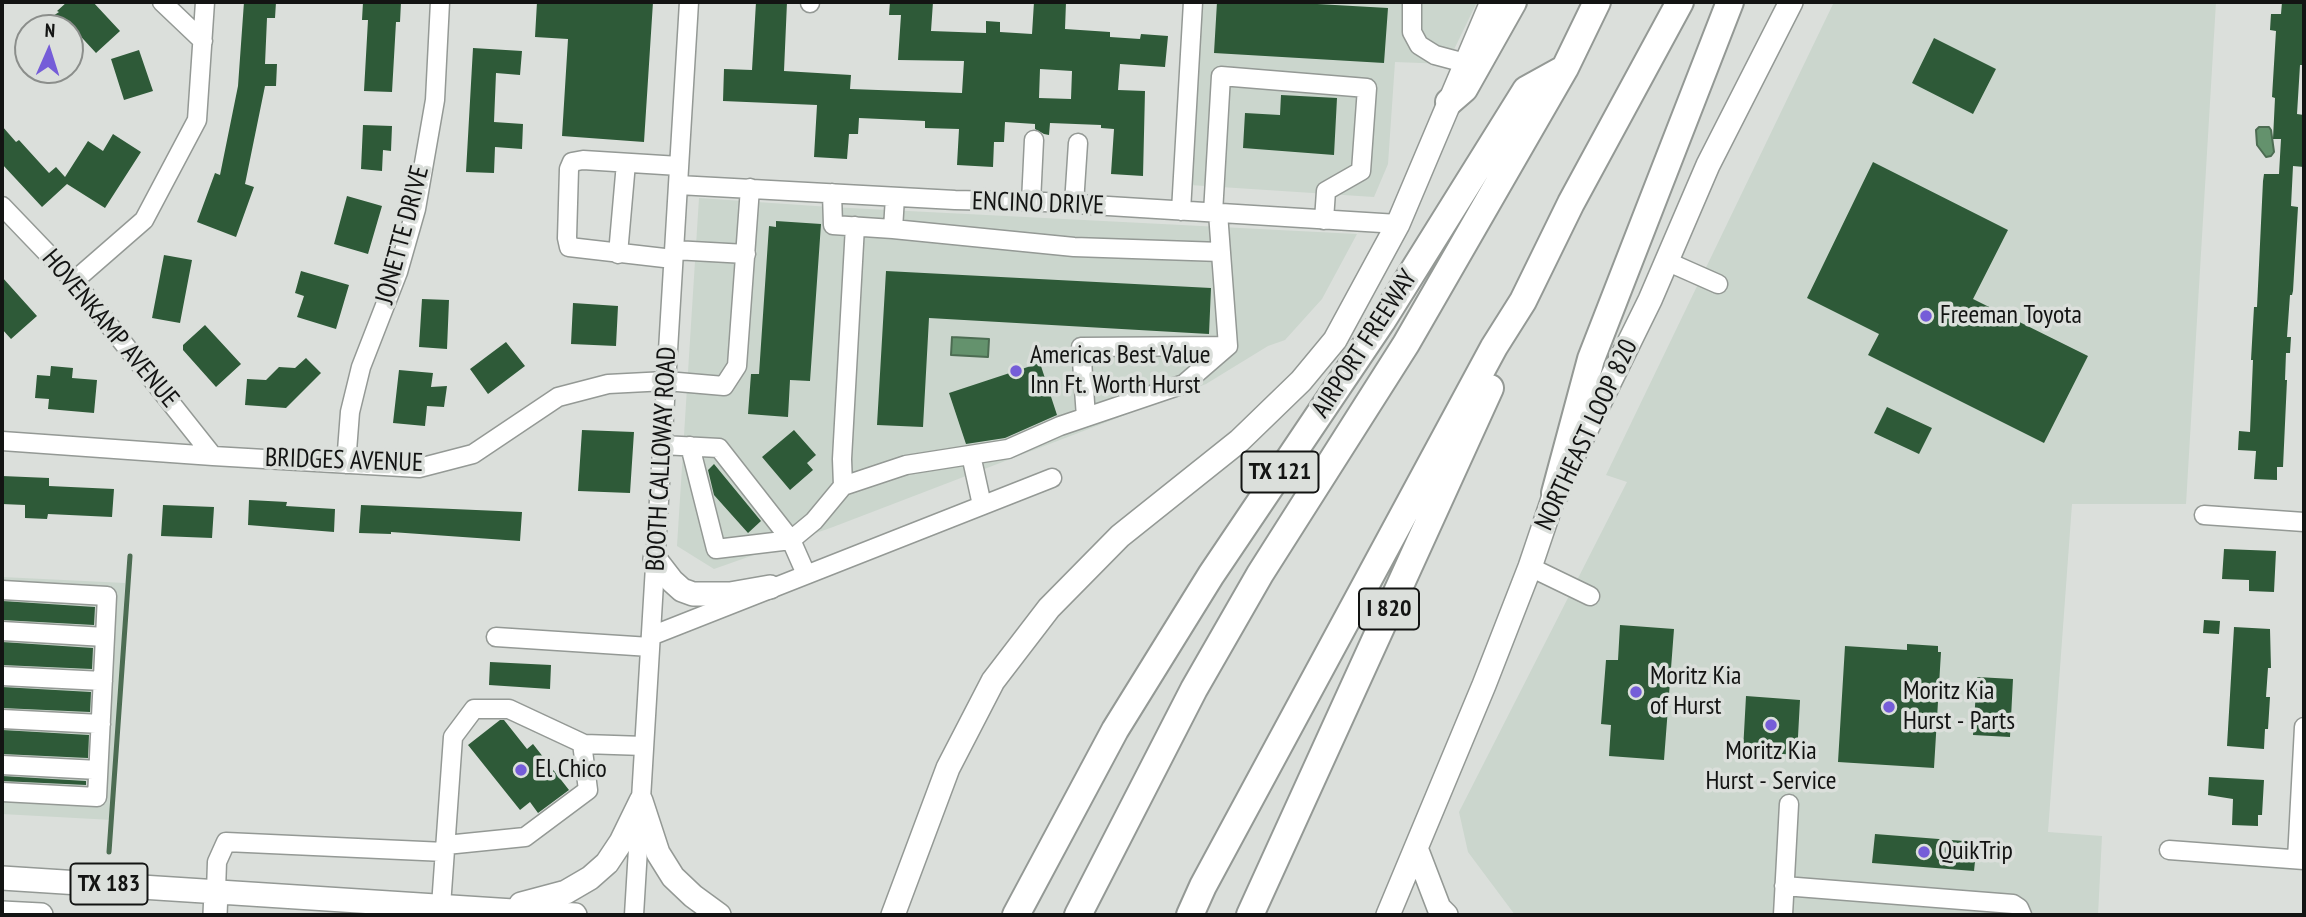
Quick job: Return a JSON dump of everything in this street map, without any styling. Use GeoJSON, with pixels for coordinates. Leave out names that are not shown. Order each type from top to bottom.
{"type":"FeatureCollection","features":[{"type":"Feature","properties":{"kind":"highway"},"geometry":{"type":"LineString","coordinates":[[1078,915],[1194,689],[1259,574],[1406,344],[1565,68],[1597,2]]}},
{"type":"Feature","properties":{"kind":"highway","name":"I 820"},"geometry":{"type":"LineString","coordinates":[[1250,915],[1500,365],[1523,301],[1571,203],[1680,2]]}},
{"type":"Feature","properties":{"kind":"highway"},"geometry":{"type":"LineString","coordinates":[[1555,493],[1591,359],[1730,2]]}},
{"type":"Feature","properties":{"kind":"highway"},"geometry":{"type":"LineString","coordinates":[[1449,102],[1464,89],[1493,3]]}},
{"type":"Feature","properties":{"kind":"highway","name":"AIRPORT FREEWAY"},"geometry":{"type":"LineString","coordinates":[[1016,915],[1115,730],[1211,575],[1382,321],[1526,90],[1565,68]]}},
{"type":"Feature","properties":{"kind":"highway"},"geometry":{"type":"LineString","coordinates":[[1190,915],[1203,886],[1480,371],[1523,301]]}},
{"type":"Feature","properties":{"kind":"main road","name":"NORTHEAST LOOP 820"},"geometry":{"type":"LineString","coordinates":[[1388,915],[1530,567],[1555,493],[1650,300],[1708,165],[1791,2]]}},
{"type":"Feature","properties":{"kind":"main road"},"geometry":{"type":"LineString","coordinates":[[893,915],[948,768],[993,681],[1049,608],[1121,536],[1239,441],[1301,381],[1335,340],[1398,224],[1493,3]]}},
{"type":"Feature","properties":{"kind":"main road"},"geometry":{"type":"LineString","coordinates":[[656,559],[672,581],[682,590],[693,594],[730,594],[770,587]]}},
{"type":"Feature","properties":{"kind":"main road"},"geometry":{"type":"LineString","coordinates":[[488,909],[542,900],[566,892],[590,878],[607,863],[641,801]]}},
{"type":"Feature","properties":{"kind":"main road"},"geometry":{"type":"LineString","coordinates":[[641,801],[658,853],[673,877],[719,915]]}},
{"type":"Feature","properties":{"kind":"main road"},"geometry":{"type":"LineString","coordinates":[[1416,848],[1439,908],[1446,915]]}},
{"type":"Feature","properties":{"kind":"main road","name":"TX 183"},"geometry":{"type":"LineString","coordinates":[[2,878],[488,909]]}},
{"type":"Feature","properties":{"kind":"main road"},"geometry":{"type":"LineString","coordinates":[[215,915],[216,891]]}},
{"type":"Feature","properties":{"kind":"main road"},"geometry":{"type":"LineString","coordinates":[[488,909],[575,915]]}},
{"type":"Feature","properties":{"kind":"main road","name":"TX 183"},"geometry":{"type":"LineString","coordinates":[[2,913],[41,915]]}},
{"type":"Feature","properties":{"kind":"street"},"geometry":{"type":"LineString","coordinates":[[162,2],[203,41]]}},
{"type":"Feature","properties":{"kind":"street"},"geometry":{"type":"LineString","coordinates":[[75,281],[144,220],[197,120],[205,2]]}},
{"type":"Feature","properties":{"kind":"street","name":"JONETTE DRIVE"},"geometry":{"type":"LineString","coordinates":[[346,464],[350,412],[361,367],[398,271],[416,209],[435,100],[440,2]]}},
{"type":"Feature","properties":{"kind":"street","name":"BOOTH CALLOWAY ROAD"},"geometry":{"type":"LineString","coordinates":[[634,915],[689,2]]}},
{"type":"Feature","properties":{"kind":"street"},"geometry":{"type":"LineString","coordinates":[[1181,211],[1193,2]]}},
{"type":"Feature","properties":{"kind":"street"},"geometry":{"type":"LineString","coordinates":[[1412,2],[1412,32],[1419,46],[1435,55],[1465,63]]}},
{"type":"Feature","properties":{"kind":"street"},"geometry":{"type":"LineString","coordinates":[[1228,346],[1216,213],[1221,76],[1367,88],[1362,171],[1326,191],[1324,220]]}},
{"type":"Feature","properties":{"kind":"street"},"geometry":{"type":"LineString","coordinates":[[1031,202],[1034,140]]}},
{"type":"Feature","properties":{"kind":"street"},"geometry":{"type":"LineString","coordinates":[[1074,204],[1078,144]]}},
{"type":"Feature","properties":{"kind":"street","name":"ENCINO DRIVE"},"geometry":{"type":"LineString","coordinates":[[618,254],[569,247],[569,169],[572,162],[583,160],[626,163],[678,176],[750,188],[1398,224]]}},
{"type":"Feature","properties":{"kind":"street"},"geometry":{"type":"LineString","coordinates":[[626,163],[618,254],[746,254],[750,188]]}},
{"type":"Feature","properties":{"kind":"street"},"geometry":{"type":"LineString","coordinates":[[832,193],[833,225],[1074,247],[1221,252]]}},
{"type":"Feature","properties":{"kind":"street"},"geometry":{"type":"LineString","coordinates":[[893,229],[895,197]]}},
{"type":"Feature","properties":{"kind":"street","name":"HOVENKAMP AVENUE"},"geometry":{"type":"LineString","coordinates":[[2,206],[75,281],[214,456]]}},
{"type":"Feature","properties":{"kind":"street"},"geometry":{"type":"LineString","coordinates":[[843,486],[842,459],[855,226]]}},
{"type":"Feature","properties":{"kind":"street","name":"BRIDGES AVENUE"},"geometry":{"type":"LineString","coordinates":[[2,441],[419,468],[473,454],[558,397],[608,384],[666,381],[724,386],[737,366],[746,254]]}},
{"type":"Feature","properties":{"kind":"street"},"geometry":{"type":"LineString","coordinates":[[1666,261],[1718,284]]}},
{"type":"Feature","properties":{"kind":"street"},"geometry":{"type":"LineString","coordinates":[[690,446],[716,549],[791,540],[814,521],[843,486],[906,465],[1009,449],[1086,417],[1184,384],[1228,346]]}},
{"type":"Feature","properties":{"kind":"street"},"geometry":{"type":"LineString","coordinates":[[1086,417],[1081,347],[1228,346]]}},
{"type":"Feature","properties":{"kind":"street"},"geometry":{"type":"LineString","coordinates":[[662,445],[719,448],[791,540],[806,573]]}},
{"type":"Feature","properties":{"kind":"street"},"geometry":{"type":"LineString","coordinates":[[971,455],[982,505]]}},
{"type":"Feature","properties":{"kind":"street"},"geometry":{"type":"LineString","coordinates":[[496,637],[651,641],[770,587],[1052,478]]}},
{"type":"Feature","properties":{"kind":"street"},"geometry":{"type":"LineString","coordinates":[[2204,515],[2304,522]]}},
{"type":"Feature","properties":{"kind":"street"},"geometry":{"type":"LineString","coordinates":[[1530,567],[1590,596]]}},
{"type":"Feature","properties":{"kind":"street"},"geometry":{"type":"LineString","coordinates":[[2,590],[107,596],[97,797],[2,792]]}},
{"type":"Feature","properties":{"kind":"street"},"geometry":{"type":"LineString","coordinates":[[2,631],[105,637]]}},
{"type":"Feature","properties":{"kind":"street"},"geometry":{"type":"LineString","coordinates":[[2,676],[103,681]]}},
{"type":"Feature","properties":{"kind":"street"},"geometry":{"type":"LineString","coordinates":[[441,906],[453,737],[474,709],[509,709],[582,743],[644,746]]}},
{"type":"Feature","properties":{"kind":"street"},"geometry":{"type":"LineString","coordinates":[[2,719],[101,724]]}},
{"type":"Feature","properties":{"kind":"street"},"geometry":{"type":"LineString","coordinates":[[2169,850],[2301,860],[2304,727]]}},
{"type":"Feature","properties":{"kind":"street"},"geometry":{"type":"LineString","coordinates":[[216,891],[217,862],[226,842],[445,849],[525,838],[588,790],[582,743]]}},
{"type":"Feature","properties":{"kind":"street"},"geometry":{"type":"LineString","coordinates":[[2,765],[99,770]]}},
{"type":"Feature","properties":{"kind":"street"},"geometry":{"type":"LineString","coordinates":[[1783,915],[1789,804]]}},
{"type":"Feature","properties":{"kind":"street"},"geometry":{"type":"LineString","coordinates":[[1784,886],[2013,904],[2019,908],[2022,915]]}},
{"type":"Feature","properties":{"kind":"shaded area"},"geometry":{"type":"Polygon","coordinates":[[[1202,2],[1477,2],[1447,64],[1395,62],[1388,164],[1374,197],[1190,185],[1202,2]]]}},
{"type":"Feature","properties":{"kind":"shaded area"},"geometry":{"type":"Polygon","coordinates":[[[1834,2],[2216,2],[2186,504],[2072,504],[2048,832],[2102,836],[2098,915],[1515,915],[1468,852],[1459,812],[1627,482],[1606,475],[1834,2]]]}},
{"type":"Feature","properties":{"kind":"shaded area"},"geometry":{"type":"Polygon","coordinates":[[[2259,127],[2269,127],[2271,130],[2274,152],[2271,156],[2266,157],[2257,145],[2256,130],[2259,127]]]}},
{"type":"Feature","properties":{"kind":"shaded area"},"geometry":{"type":"Polygon","coordinates":[[[699,198],[1357,234],[1322,299],[1285,340],[1268,346],[1206,384],[833,527],[714,569],[677,546],[699,198]]]}},
{"type":"Feature","properties":{"kind":"shaded area"},"geometry":{"type":"Polygon","coordinates":[[[952,337],[989,339],[988,357],[951,355],[952,337]]]}},
{"type":"Feature","properties":{"kind":"shaded area"},"geometry":{"type":"Polygon","coordinates":[[[2,577],[125,583],[113,820],[2,814],[2,577]]]}},
{"type":"Feature","properties":{"kind":"building"},"geometry":{"type":"Polygon","coordinates":[[[67,2],[93,2],[120,31],[96,53],[84,40],[84,14],[56,14],[59,12],[57,11],[67,2]]]}},
{"type":"Feature","properties":{"kind":"building"},"geometry":{"type":"Polygon","coordinates":[[[244,2],[276,2],[275,18],[267,18],[265,64],[277,64],[276,86],[265,86],[245,184],[254,187],[236,237],[197,222],[215,173],[220,175],[238,86],[244,2]]]}},
{"type":"Feature","properties":{"kind":"building"},"geometry":{"type":"Polygon","coordinates":[[[363,2],[401,2],[400,22],[396,22],[392,92],[364,91],[368,20],[362,20],[363,2]]]}},
{"type":"Feature","properties":{"kind":"building"},"geometry":{"type":"Polygon","coordinates":[[[537,2],[653,2],[644,142],[562,136],[568,39],[535,37],[537,2]]]}},
{"type":"Feature","properties":{"kind":"building"},"geometry":{"type":"Polygon","coordinates":[[[756,2],[787,2],[784,71],[851,75],[850,89],[962,93],[964,61],[898,60],[901,15],[889,15],[890,2],[933,2],[931,31],[986,33],[986,21],[1000,22],[1000,32],[1032,34],[1034,2],[1066,2],[1065,29],[1110,32],[1110,37],[1140,39],[1141,34],[1168,36],[1165,67],[1120,64],[1118,90],[1145,91],[1143,176],[1111,174],[1114,129],[1101,128],[1101,125],[1050,123],[1049,135],[1035,129],[1035,124],[1005,122],[1004,142],[994,142],[993,167],[957,165],[959,129],[925,128],[925,121],[859,118],[858,134],[849,134],[847,159],[814,157],[817,105],[723,101],[724,69],[752,70],[756,2]],[[1040,69],[1039,98],[1071,99],[1072,71],[1040,69]]]}},
{"type":"Feature","properties":{"kind":"building"},"geometry":{"type":"Polygon","coordinates":[[[1217,2],[1282,2],[1388,8],[1384,63],[1214,53],[1217,2]]]}},
{"type":"Feature","properties":{"kind":"building"},"geometry":{"type":"Polygon","coordinates":[[[2282,2],[2304,2],[2304,65],[2300,65],[2297,114],[2304,115],[2304,167],[2293,166],[2291,206],[2298,207],[2293,291],[2290,295],[2287,337],[2291,337],[2290,353],[2286,353],[2283,467],[2277,467],[2277,480],[2254,479],[2256,451],[2238,450],[2239,431],[2250,432],[2251,360],[2254,307],[2257,307],[2264,174],[2279,174],[2281,139],[2273,139],[2275,98],[2272,97],[2276,31],[2270,30],[2271,14],[2281,14],[2282,2]]]}},
{"type":"Feature","properties":{"kind":"building"},"geometry":{"type":"Polygon","coordinates":[[[1934,38],[1996,69],[1973,114],[1912,83],[1934,38]]]}},
{"type":"Feature","properties":{"kind":"building"},"geometry":{"type":"Polygon","coordinates":[[[473,48],[522,51],[520,75],[496,73],[494,122],[523,124],[522,149],[495,147],[494,173],[466,172],[473,48]]]}},
{"type":"Feature","properties":{"kind":"building"},"geometry":{"type":"Polygon","coordinates":[[[139,50],[153,91],[124,100],[111,59],[139,50]]]}},
{"type":"Feature","properties":{"kind":"building"},"geometry":{"type":"Polygon","coordinates":[[[1281,95],[1337,98],[1334,155],[1243,148],[1245,113],[1280,115],[1281,95]]]}},
{"type":"Feature","properties":{"kind":"building"},"geometry":{"type":"Polygon","coordinates":[[[363,125],[392,126],[391,151],[383,150],[382,171],[361,169],[363,125]]]}},
{"type":"Feature","properties":{"kind":"building"},"geometry":{"type":"Polygon","coordinates":[[[2,126],[16,142],[19,140],[49,173],[56,167],[65,177],[88,141],[103,151],[113,134],[141,152],[105,208],[67,184],[42,207],[2,164],[2,126]]]}},
{"type":"Feature","properties":{"kind":"building","name":"Freeman Toyota"},"geometry":{"type":"Polygon","coordinates":[[[1873,162],[2008,230],[1973,299],[2088,356],[2044,443],[1868,355],[1879,334],[1807,298],[1873,162]]]}},
{"type":"Feature","properties":{"kind":"building"},"geometry":{"type":"Polygon","coordinates":[[[347,196],[382,206],[368,254],[334,244],[347,196]]]}},
{"type":"Feature","properties":{"kind":"building"},"geometry":{"type":"Polygon","coordinates":[[[776,221],[821,224],[810,381],[790,380],[788,417],[748,414],[751,374],[759,374],[769,226],[776,227],[776,221]]]}},
{"type":"Feature","properties":{"kind":"building"},"geometry":{"type":"Polygon","coordinates":[[[164,255],[192,260],[180,323],[152,318],[164,255]]]}},
{"type":"Feature","properties":{"kind":"building"},"geometry":{"type":"Polygon","coordinates":[[[301,271],[349,285],[336,329],[297,317],[304,296],[295,293],[301,271]]]}},
{"type":"Feature","properties":{"kind":"building"},"geometry":{"type":"Polygon","coordinates":[[[886,271],[1211,288],[1209,334],[929,318],[923,427],[877,425],[886,271]]]}},
{"type":"Feature","properties":{"kind":"building"},"geometry":{"type":"Polygon","coordinates":[[[2,277],[37,316],[11,339],[2,329],[2,277]]]}},
{"type":"Feature","properties":{"kind":"building"},"geometry":{"type":"Polygon","coordinates":[[[422,299],[449,300],[447,349],[419,347],[422,299]]]}},
{"type":"Feature","properties":{"kind":"building"},"geometry":{"type":"Polygon","coordinates":[[[573,303],[618,306],[616,346],[571,344],[573,303]]]}},
{"type":"Feature","properties":{"kind":"building"},"geometry":{"type":"Polygon","coordinates":[[[205,325],[241,364],[216,387],[183,350],[183,345],[205,325]]]}},
{"type":"Feature","properties":{"kind":"building"},"geometry":{"type":"Polygon","coordinates":[[[506,342],[525,366],[488,394],[470,369],[506,342]]]}},
{"type":"Feature","properties":{"kind":"building"},"geometry":{"type":"Polygon","coordinates":[[[306,358],[321,373],[286,408],[245,405],[247,379],[266,380],[279,367],[295,368],[306,358]]]}},
{"type":"Feature","properties":{"kind":"building"},"geometry":{"type":"Polygon","coordinates":[[[1040,363],[1057,415],[1005,438],[966,444],[949,393],[1040,363]]]}},
{"type":"Feature","properties":{"kind":"building"},"geometry":{"type":"Polygon","coordinates":[[[51,366],[73,368],[72,378],[97,380],[94,413],[48,409],[49,399],[35,398],[37,375],[50,376],[51,366]]]}},
{"type":"Feature","properties":{"kind":"building"},"geometry":{"type":"Polygon","coordinates":[[[399,370],[433,373],[431,387],[447,386],[444,407],[427,406],[425,426],[393,423],[399,370]]]}},
{"type":"Feature","properties":{"kind":"building"},"geometry":{"type":"Polygon","coordinates":[[[1887,407],[1932,428],[1919,454],[1874,433],[1887,407]]]}},
{"type":"Feature","properties":{"kind":"building"},"geometry":{"type":"Polygon","coordinates":[[[582,430],[634,432],[630,493],[578,491],[582,430]]]}},
{"type":"Feature","properties":{"kind":"building"},"geometry":{"type":"Polygon","coordinates":[[[794,430],[816,455],[807,463],[813,470],[790,490],[762,457],[794,430]]]}},
{"type":"Feature","properties":{"kind":"building"},"geometry":{"type":"Polygon","coordinates":[[[714,464],[761,521],[748,533],[714,495],[708,470],[714,464]]]}},
{"type":"Feature","properties":{"kind":"building"},"geometry":{"type":"Polygon","coordinates":[[[2,476],[49,478],[49,486],[114,489],[112,517],[48,514],[47,519],[25,518],[25,505],[2,504],[2,476]]]}},
{"type":"Feature","properties":{"kind":"building"},"geometry":{"type":"Polygon","coordinates":[[[249,500],[287,502],[286,506],[335,509],[334,532],[248,525],[249,500]]]}},
{"type":"Feature","properties":{"kind":"building"},"geometry":{"type":"Polygon","coordinates":[[[163,505],[214,507],[212,538],[161,536],[163,505]]]}},
{"type":"Feature","properties":{"kind":"building"},"geometry":{"type":"Polygon","coordinates":[[[361,505],[522,512],[520,541],[391,532],[359,533],[361,505]]]}},
{"type":"Feature","properties":{"kind":"building"},"geometry":{"type":"Polygon","coordinates":[[[2224,549],[2276,551],[2274,592],[2249,591],[2249,580],[2222,579],[2224,549]]]}},
{"type":"Feature","properties":{"kind":"building"},"geometry":{"type":"Polygon","coordinates":[[[2,601],[95,607],[94,625],[2,620],[2,601]]]}},
{"type":"Feature","properties":{"kind":"building"},"geometry":{"type":"Polygon","coordinates":[[[2204,620],[2220,621],[2219,634],[2203,633],[2204,620]]]}},
{"type":"Feature","properties":{"kind":"building","name":"Moritz Kia of Hurst"},"geometry":{"type":"Polygon","coordinates":[[[1620,625],[1674,629],[1664,760],[1609,756],[1611,725],[1601,724],[1606,660],[1618,660],[1620,625]]]}},
{"type":"Feature","properties":{"kind":"building"},"geometry":{"type":"Polygon","coordinates":[[[2234,627],[2270,629],[2271,668],[2268,668],[2266,697],[2270,697],[2264,749],[2227,746],[2234,627]]]}},
{"type":"Feature","properties":{"kind":"building"},"geometry":{"type":"Polygon","coordinates":[[[2,642],[93,648],[92,669],[2,665],[2,642]]]}},
{"type":"Feature","properties":{"kind":"building","name":"Moritz Kia Hurst - Parts"},"geometry":{"type":"Polygon","coordinates":[[[1907,644],[1938,646],[1938,652],[1941,652],[1934,768],[1838,762],[1845,646],[1907,650],[1907,644]]]}},
{"type":"Feature","properties":{"kind":"building"},"geometry":{"type":"Polygon","coordinates":[[[490,662],[551,665],[550,689],[489,685],[490,662]]]}},
{"type":"Feature","properties":{"kind":"building"},"geometry":{"type":"Polygon","coordinates":[[[1977,677],[2013,679],[2010,737],[1973,735],[1977,677]]]}},
{"type":"Feature","properties":{"kind":"building"},"geometry":{"type":"Polygon","coordinates":[[[2,687],[91,692],[90,712],[2,708],[2,687]]]}},
{"type":"Feature","properties":{"kind":"building","name":"Moritz Kia Hurst - Service"},"geometry":{"type":"Polygon","coordinates":[[[1746,696],[1800,700],[1797,755],[1743,751],[1746,696]]]}},
{"type":"Feature","properties":{"kind":"building","name":"El Chico"},"geometry":{"type":"Polygon","coordinates":[[[500,720],[504,720],[527,749],[533,744],[569,790],[538,813],[530,802],[520,810],[468,745],[500,720]]]}},
{"type":"Feature","properties":{"kind":"building"},"geometry":{"type":"Polygon","coordinates":[[[2,730],[89,735],[88,758],[2,754],[2,730]]]}},
{"type":"Feature","properties":{"kind":"building"},"geometry":{"type":"Polygon","coordinates":[[[2,776],[86,781],[86,785],[2,781],[2,776]]]}},
{"type":"Feature","properties":{"kind":"building"},"geometry":{"type":"Polygon","coordinates":[[[2209,777],[2264,780],[2262,815],[2258,815],[2258,826],[2232,825],[2233,799],[2208,795],[2209,777]]]}},
{"type":"Feature","properties":{"kind":"building","name":"QuikTrip"},"geometry":{"type":"Polygon","coordinates":[[[1875,834],[1977,842],[1974,871],[1872,863],[1875,834]]]}},
{"type":"Feature","properties":{"kind":"waterway"},"geometry":{"type":"LineString","coordinates":[[109,852],[130,556]]}},
{"type":"Feature","properties":{"kind":"place","name":"Freeman Toyota"},"geometry":{"type":"Point","coordinates":[1926,316]}},
{"type":"Feature","properties":{"kind":"place","name":"Americas Best Value Inn Ft. Worth Hurst"},"geometry":{"type":"Point","coordinates":[1016,371]}},
{"type":"Feature","properties":{"kind":"place","name":"Moritz Kia of Hurst"},"geometry":{"type":"Point","coordinates":[1636,692]}},
{"type":"Feature","properties":{"kind":"place","name":"Moritz Kia Hurst - Parts"},"geometry":{"type":"Point","coordinates":[1889,707]}},
{"type":"Feature","properties":{"kind":"place","name":"Moritz Kia Hurst - Service"},"geometry":{"type":"Point","coordinates":[1771,725]}},
{"type":"Feature","properties":{"kind":"place","name":"El Chico"},"geometry":{"type":"Point","coordinates":[521,770]}},
{"type":"Feature","properties":{"kind":"place","name":"QuikTrip"},"geometry":{"type":"Point","coordinates":[1924,852]}}]}
